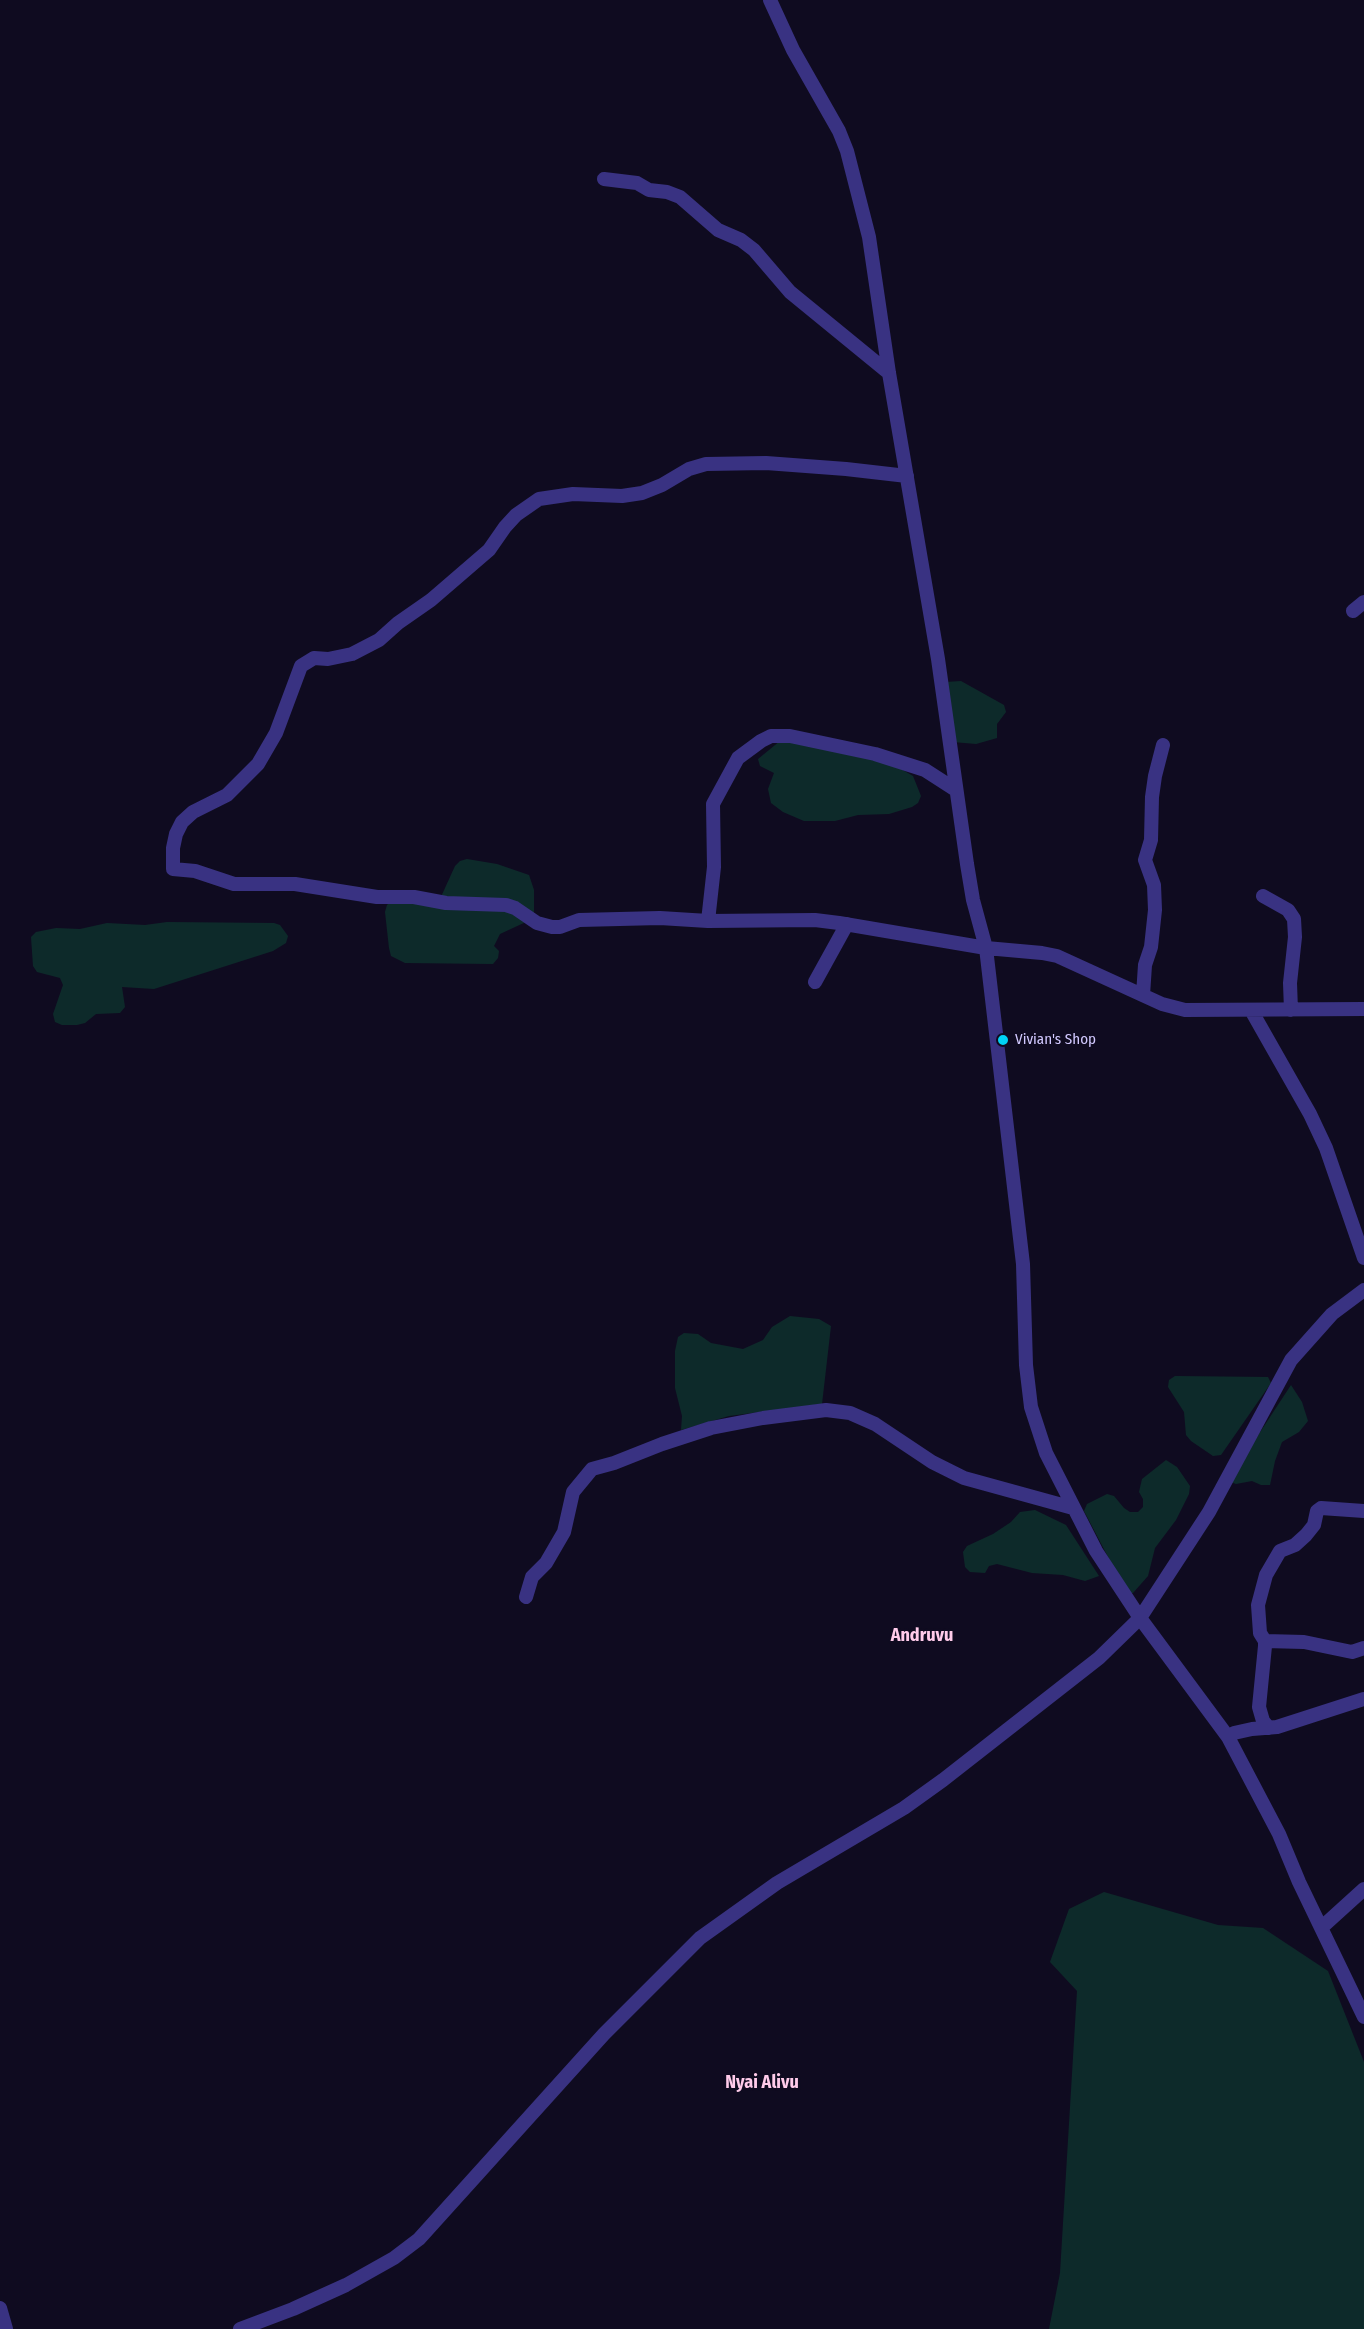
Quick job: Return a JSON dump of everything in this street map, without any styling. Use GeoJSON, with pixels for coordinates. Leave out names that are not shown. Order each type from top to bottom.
{"type":"FeatureCollection","features":[{"type":"Feature","properties":{"kind":"street"},"geometry":{"type":"LineString","coordinates":[[770,0],[793,50],[839,131],[847,151],[869,237],[889,373],[938,659],[973,900],[986,948],[1023,1263],[1027,1387],[1031,1407],[1046,1453],[1096,1551],[1140,1618],[1228,1737],[1274,1825],[1364,2017]]}},
{"type":"Feature","properties":{"kind":"street"},"geometry":{"type":"LineString","coordinates":[[604,179],[637,183],[649,190],[667,192],[680,197],[718,230],[741,240],[754,250],[790,292],[889,373]]}},
{"type":"Feature","properties":{"kind":"street"},"geometry":{"type":"LineString","coordinates":[[908,477],[774,463],[706,464],[689,469],[642,493],[573,494],[539,499],[516,515],[504,527],[489,550],[431,600],[398,622],[379,640],[352,654],[328,659],[314,658],[301,666],[276,734],[258,764],[227,795],[193,812],[182,822],[173,848],[173,869],[195,871],[234,884],[288,884],[377,897],[414,897],[446,903],[499,904],[515,908],[537,924],[552,927],[560,927],[579,920],[660,918],[708,921],[815,920],[986,948],[1029,950],[1056,956],[1162,1004],[1185,1010],[1364,1009]]}},
{"type":"Feature","properties":{"kind":"street"},"geometry":{"type":"LineString","coordinates":[[708,921],[714,867],[713,804],[738,759],[761,741],[771,736],[790,736],[875,754],[926,770],[956,790]]}},
{"type":"Feature","properties":{"kind":"street"},"geometry":{"type":"LineString","coordinates":[[1143,995],[1145,964],[1151,947],[1155,910],[1154,885],[1145,860],[1151,840],[1155,776],[1163,746]]}},
{"type":"Feature","properties":{"kind":"street"},"geometry":{"type":"LineString","coordinates":[[1263,896],[1288,910],[1294,919],[1295,937],[1290,983],[1291,1010]]}},
{"type":"Feature","properties":{"kind":"street"},"geometry":{"type":"LineString","coordinates":[[815,982],[847,924]]}},
{"type":"Feature","properties":{"kind":"street"},"geometry":{"type":"LineString","coordinates":[[1251,1010],[1310,1114],[1326,1148],[1364,1257]]}},
{"type":"Feature","properties":{"kind":"street"},"geometry":{"type":"LineString","coordinates":[[240,2329],[293,2309],[346,2285],[394,2258],[419,2239],[604,2034],[700,1938],[777,1883],[887,1818],[943,1780],[1099,1658],[1140,1618],[1209,1512],[1291,1360],[1332,1314],[1364,1290]]}},
{"type":"Feature","properties":{"kind":"street"},"geometry":{"type":"LineString","coordinates":[[526,1597],[532,1577],[546,1563],[564,1532],[573,1492],[592,1469],[711,1428],[763,1418],[826,1410],[850,1413],[875,1424],[933,1462],[964,1478],[1073,1508]]}},
{"type":"Feature","properties":{"kind":"street"},"geometry":{"type":"LineString","coordinates":[[1269,1728],[1263,1721],[1259,1707],[1265,1641],[1260,1630],[1258,1605],[1266,1575],[1280,1551],[1295,1545],[1306,1535],[1314,1525],[1317,1511],[1321,1508],[1364,1511]]}},
{"type":"Feature","properties":{"kind":"street"},"geometry":{"type":"LineString","coordinates":[[1265,1641],[1304,1642],[1352,1652],[1364,1648]]}},
{"type":"Feature","properties":{"kind":"street"},"geometry":{"type":"LineString","coordinates":[[1228,1737],[1234,1733],[1277,1727],[1364,1699]]}},
{"type":"Feature","properties":{"kind":"street"},"geometry":{"type":"LineString","coordinates":[[1321,1928],[1364,1889]]}},
{"type":"Feature","properties":{"kind":"street"},"geometry":{"type":"LineString","coordinates":[[0,2308],[6,2329]]}},
{"type":"Feature","properties":{"kind":"green space"},"geometry":{"type":"Polygon","coordinates":[[[961,681],[1004,705],[1006,712],[997,724],[997,738],[976,744],[953,742],[946,682],[961,681]]]}},
{"type":"Feature","properties":{"kind":"green space"},"geometry":{"type":"Polygon","coordinates":[[[794,740],[889,762],[913,776],[921,796],[918,803],[889,814],[858,815],[835,821],[804,821],[783,812],[771,803],[768,789],[774,773],[760,766],[758,759],[780,741],[794,740]]]}},
{"type":"Feature","properties":{"kind":"green space"},"geometry":{"type":"Polygon","coordinates":[[[467,859],[497,864],[529,875],[534,890],[534,916],[500,934],[494,946],[499,951],[498,958],[493,964],[405,963],[391,956],[385,912],[387,905],[392,900],[440,899],[455,866],[467,859]]]}},
{"type":"Feature","properties":{"kind":"green space"},"geometry":{"type":"Polygon","coordinates":[[[167,922],[274,923],[280,925],[288,936],[286,943],[273,951],[154,989],[122,987],[125,1007],[120,1013],[96,1014],[85,1023],[77,1025],[62,1025],[55,1022],[53,1014],[63,985],[60,978],[37,972],[33,966],[31,937],[36,932],[56,928],[80,929],[107,923],[145,925],[167,922]]]}},
{"type":"Feature","properties":{"kind":"green space"},"geometry":{"type":"Polygon","coordinates":[[[790,1316],[819,1319],[831,1326],[822,1404],[729,1416],[681,1430],[682,1416],[675,1388],[675,1351],[678,1337],[684,1333],[698,1334],[711,1343],[743,1349],[763,1340],[772,1327],[790,1316]]]}},
{"type":"Feature","properties":{"kind":"green space"},"geometry":{"type":"Polygon","coordinates":[[[1175,1376],[1268,1377],[1271,1383],[1221,1455],[1213,1456],[1186,1435],[1184,1412],[1168,1387],[1169,1380],[1175,1376]]]}},
{"type":"Feature","properties":{"kind":"green space"},"geometry":{"type":"Polygon","coordinates":[[[1291,1385],[1302,1402],[1308,1421],[1299,1432],[1282,1442],[1270,1485],[1261,1485],[1252,1481],[1236,1484],[1228,1481],[1291,1385]]]}},
{"type":"Feature","properties":{"kind":"green space"},"geometry":{"type":"Polygon","coordinates":[[[1166,1460],[1177,1467],[1190,1486],[1189,1494],[1176,1520],[1155,1548],[1148,1576],[1133,1593],[1127,1593],[1084,1511],[1087,1504],[1107,1494],[1114,1496],[1130,1512],[1138,1512],[1143,1507],[1143,1499],[1139,1492],[1142,1479],[1166,1460]]]}},
{"type":"Feature","properties":{"kind":"green space"},"geometry":{"type":"Polygon","coordinates":[[[1035,1510],[1066,1525],[1099,1576],[1085,1581],[1063,1575],[1032,1573],[997,1564],[989,1566],[985,1573],[970,1572],[965,1567],[963,1552],[967,1546],[993,1534],[1011,1522],[1020,1512],[1035,1510]]]}},
{"type":"Feature","properties":{"kind":"green space"},"geometry":{"type":"Polygon","coordinates":[[[1104,1892],[1218,1925],[1263,1928],[1328,1971],[1364,2062],[1364,2329],[1049,2329],[1060,2273],[1077,1991],[1050,1962],[1069,1909],[1104,1892]]]}},
{"type":"Feature","properties":{"kind":"place","name":"Vivian's Shop"},"geometry":{"type":"Point","coordinates":[1003,1040]}},
{"type":"Feature","properties":{"kind":"district","name":"Andruvu"},"geometry":{"type":"Point","coordinates":[922,1636]}},
{"type":"Feature","properties":{"kind":"district","name":"Nyai Alivu"},"geometry":{"type":"Point","coordinates":[762,2083]}}]}
